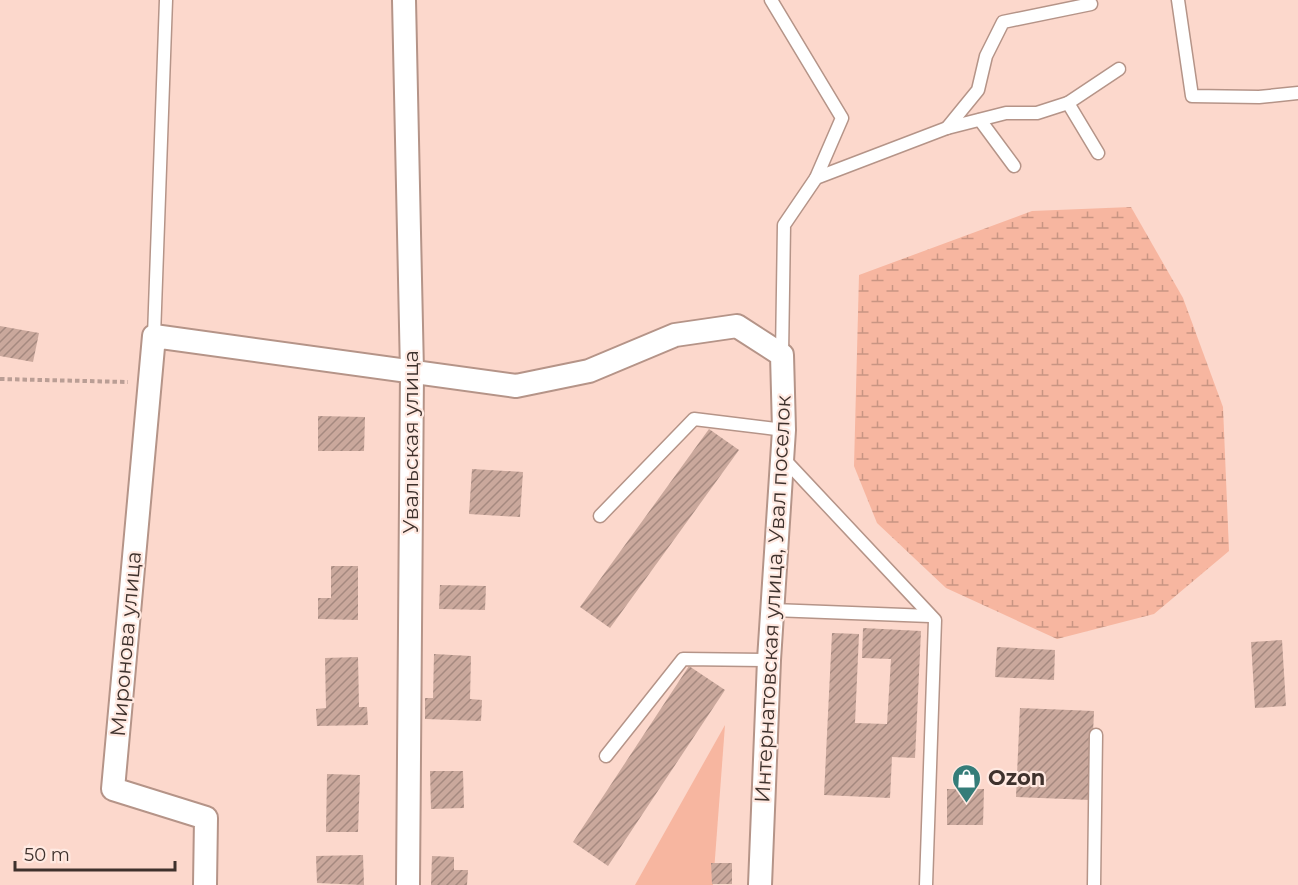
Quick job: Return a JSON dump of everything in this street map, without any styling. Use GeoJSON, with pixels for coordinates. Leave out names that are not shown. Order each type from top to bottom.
{"type":"FeatureCollection","features":[{"type":"Feature","properties":{"kind":"street","name":"Увальская улица"},"geometry":{"type":"LineString","coordinates":[[404,0],[412,372],[408,885]]}},
{"type":"Feature","properties":{"kind":"street"},"geometry":{"type":"LineString","coordinates":[[154,336],[516,386],[589,370],[675,335],[737,326],[782,355]]}},
{"type":"Feature","properties":{"kind":"street","name":"Миронова улица"},"geometry":{"type":"LineString","coordinates":[[154,336],[113,789],[206,818],[205,885]]}},
{"type":"Feature","properties":{"kind":"street","name":"Интернатовская улица, Увал поселок"},"geometry":{"type":"LineString","coordinates":[[760,885],[769,660],[783,458],[782,355]]}},
{"type":"Feature","properties":{"kind":"lane"},"geometry":{"type":"LineString","coordinates":[[154,336],[166,0]]}},
{"type":"Feature","properties":{"kind":"lane","name":"Интернатовская улица, Увал поселок"},"geometry":{"type":"LineString","coordinates":[[771,0],[843,118],[816,177],[784,225],[782,355]]}},
{"type":"Feature","properties":{"kind":"lane"},"geometry":{"type":"LineString","coordinates":[[1178,0],[1192,96],[1259,97],[1298,93]]}},
{"type":"Feature","properties":{"kind":"lane"},"geometry":{"type":"LineString","coordinates":[[947,128],[978,90],[986,56],[1003,22],[1091,4]]}},
{"type":"Feature","properties":{"kind":"lane"},"geometry":{"type":"LineString","coordinates":[[816,177],[947,128],[1006,113],[1037,113],[1068,103],[1119,69]]}},
{"type":"Feature","properties":{"kind":"lane"},"geometry":{"type":"LineString","coordinates":[[1068,103],[1098,153]]}},
{"type":"Feature","properties":{"kind":"lane"},"geometry":{"type":"LineString","coordinates":[[980,120],[1014,166]]}},
{"type":"Feature","properties":{"kind":"lane"},"geometry":{"type":"LineString","coordinates":[[600,516],[694,419],[784,430]]}},
{"type":"Feature","properties":{"kind":"lane"},"geometry":{"type":"LineString","coordinates":[[783,458],[935,620],[926,885]]}},
{"type":"Feature","properties":{"kind":"lane"},"geometry":{"type":"LineString","coordinates":[[772,610],[930,616]]}},
{"type":"Feature","properties":{"kind":"lane"},"geometry":{"type":"LineString","coordinates":[[606,756],[683,659],[769,660]]}},
{"type":"Feature","properties":{"kind":"lane"},"geometry":{"type":"LineString","coordinates":[[1095,885],[1096,735]]}},
{"type":"Feature","properties":{"kind":"path"},"geometry":{"type":"LineString","coordinates":[[0,379],[150,382]]}},
{"type":"Feature","properties":{"kind":"green space"},"geometry":{"type":"Polygon","coordinates":[[[1131,207],[1183,298],[1223,407],[1229,551],[1154,614],[1057,639],[946,588],[877,523],[854,466],[859,275],[1032,211],[1131,207]]]}},
{"type":"Feature","properties":{"kind":"green space"},"geometry":{"type":"Polygon","coordinates":[[[725,725],[713,885],[635,885],[725,725]]]}},
{"type":"Feature","properties":{"kind":"building"},"geometry":{"type":"Polygon","coordinates":[[[0,326],[39,333],[33,362],[0,356],[0,326]]]}},
{"type":"Feature","properties":{"kind":"building"},"geometry":{"type":"Polygon","coordinates":[[[318,416],[365,417],[364,451],[318,451],[318,416]]]}},
{"type":"Feature","properties":{"kind":"building"},"geometry":{"type":"Polygon","coordinates":[[[709,429],[739,450],[610,628],[580,607],[709,429]]]}},
{"type":"Feature","properties":{"kind":"building"},"geometry":{"type":"Polygon","coordinates":[[[472,469],[523,472],[520,517],[469,514],[472,469]]]}},
{"type":"Feature","properties":{"kind":"building"},"geometry":{"type":"Polygon","coordinates":[[[331,566],[358,566],[358,620],[318,619],[318,598],[331,598],[331,566]]]}},
{"type":"Feature","properties":{"kind":"building"},"geometry":{"type":"Polygon","coordinates":[[[440,585],[486,586],[485,610],[439,609],[440,585]]]}},
{"type":"Feature","properties":{"kind":"building"},"geometry":{"type":"Polygon","coordinates":[[[863,628],[921,631],[915,758],[892,757],[890,798],[824,795],[832,633],[859,634],[855,723],[887,724],[891,659],[862,658],[863,628]]]}},
{"type":"Feature","properties":{"kind":"building"},"geometry":{"type":"Polygon","coordinates":[[[1282,640],[1286,706],[1255,708],[1251,642],[1282,640]]]}},
{"type":"Feature","properties":{"kind":"building"},"geometry":{"type":"Polygon","coordinates":[[[997,647],[1055,650],[1054,680],[995,677],[997,647]]]}},
{"type":"Feature","properties":{"kind":"building"},"geometry":{"type":"Polygon","coordinates":[[[434,654],[471,656],[470,699],[482,700],[481,721],[425,719],[425,698],[433,698],[434,654]]]}},
{"type":"Feature","properties":{"kind":"building"},"geometry":{"type":"Polygon","coordinates":[[[358,657],[359,707],[367,707],[368,725],[317,726],[316,709],[326,708],[325,658],[358,657]]]}},
{"type":"Feature","properties":{"kind":"building"},"geometry":{"type":"Polygon","coordinates":[[[689,666],[725,690],[608,866],[573,842],[689,666]]]}},
{"type":"Feature","properties":{"kind":"building"},"geometry":{"type":"Polygon","coordinates":[[[1020,708],[1094,711],[1090,800],[1016,797],[1020,708]]]}},
{"type":"Feature","properties":{"kind":"building"},"geometry":{"type":"Polygon","coordinates":[[[430,771],[463,771],[464,808],[431,809],[430,771]]]}},
{"type":"Feature","properties":{"kind":"building"},"geometry":{"type":"Polygon","coordinates":[[[327,774],[360,775],[358,832],[326,832],[327,774]]]}},
{"type":"Feature","properties":{"kind":"building"},"geometry":{"type":"Polygon","coordinates":[[[947,789],[984,789],[983,825],[947,825],[947,789]]]}},
{"type":"Feature","properties":{"kind":"building"},"geometry":{"type":"Polygon","coordinates":[[[363,855],[364,885],[317,883],[316,856],[363,855]]]}},
{"type":"Feature","properties":{"kind":"building"},"geometry":{"type":"Polygon","coordinates":[[[432,856],[454,857],[454,870],[468,870],[467,885],[431,885],[432,856]]]}},
{"type":"Feature","properties":{"kind":"building"},"geometry":{"type":"Polygon","coordinates":[[[711,863],[732,863],[732,884],[712,884],[711,863]]]}},
{"type":"Feature","properties":{"kind":"place","name":"Ozon"},"geometry":{"type":"Point","coordinates":[967,804]}}]}
